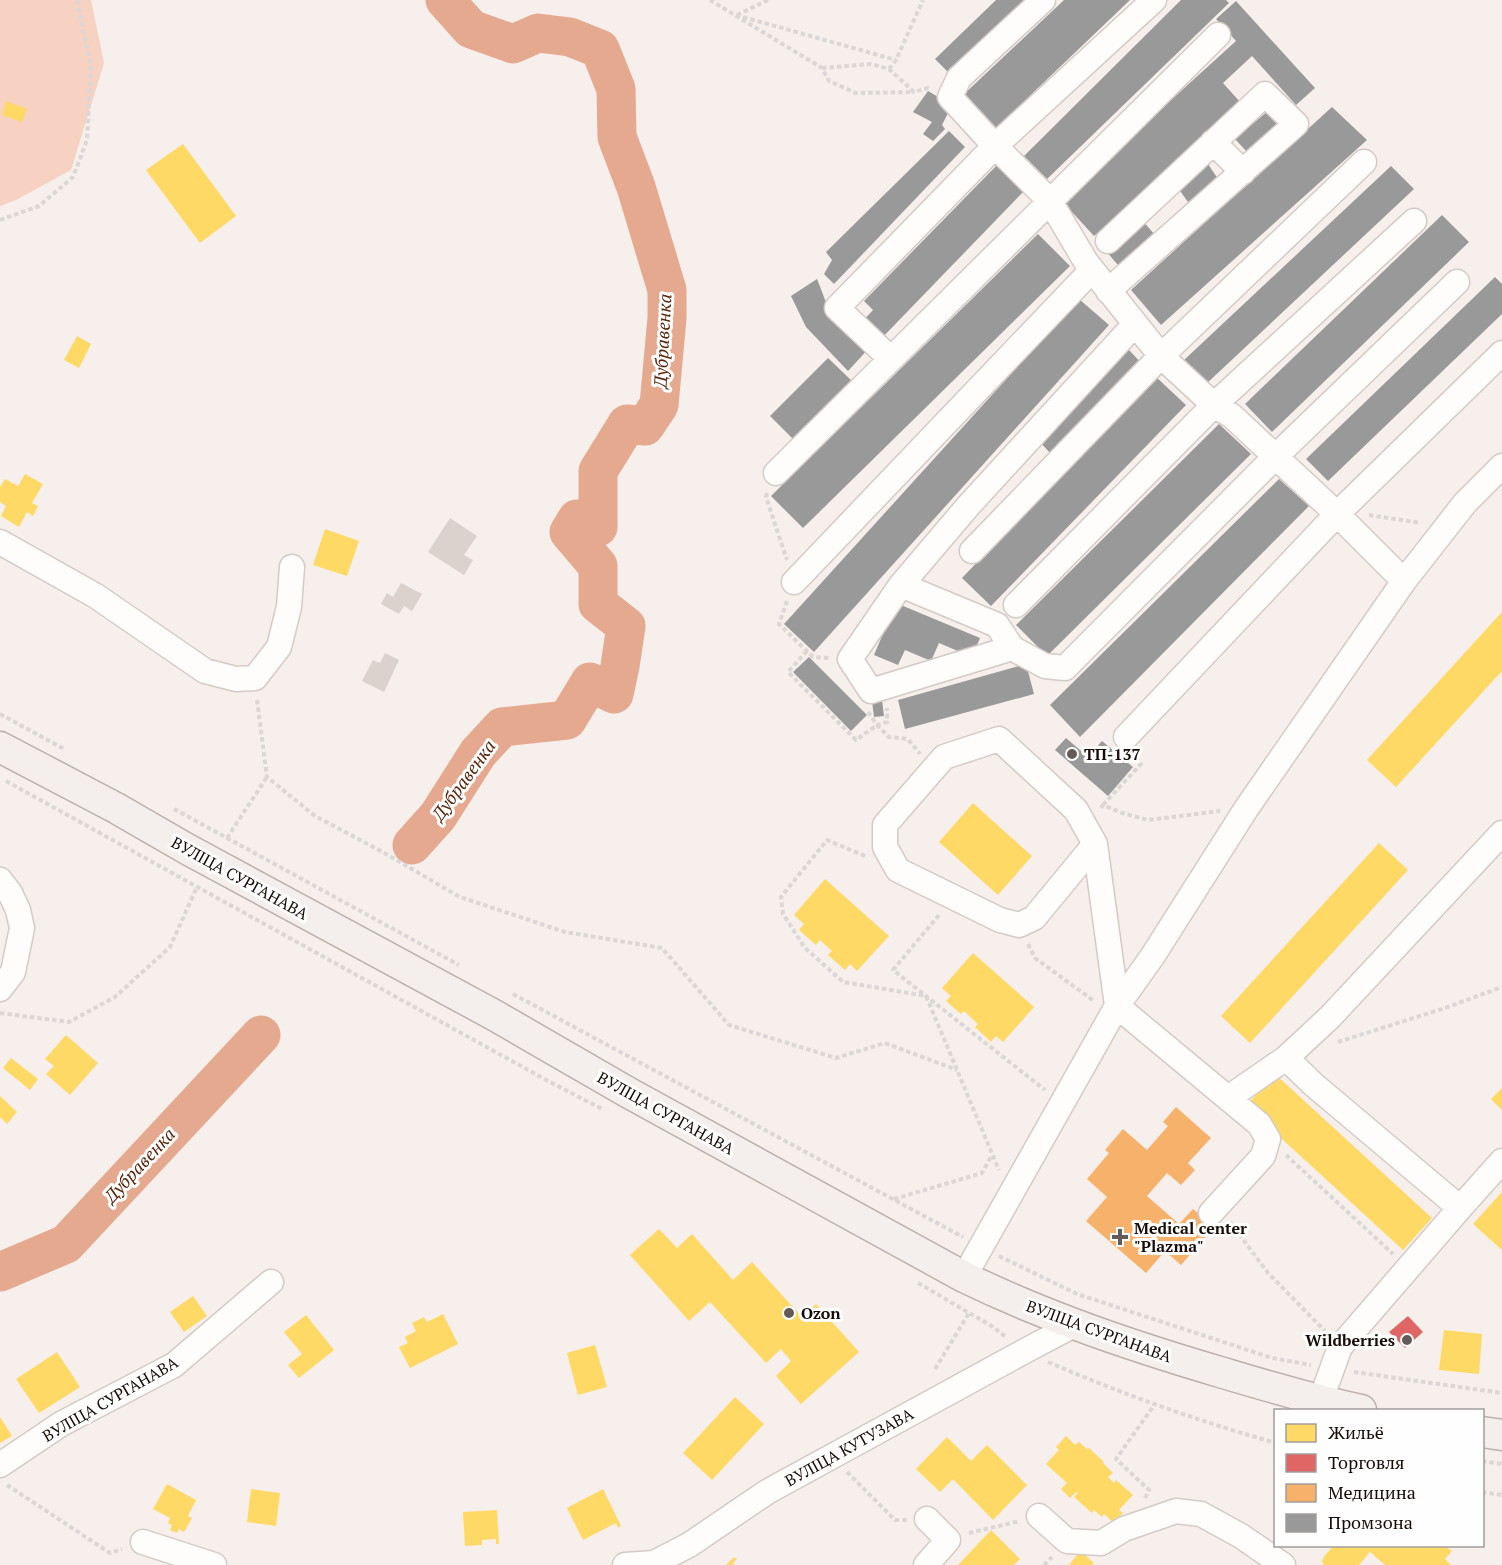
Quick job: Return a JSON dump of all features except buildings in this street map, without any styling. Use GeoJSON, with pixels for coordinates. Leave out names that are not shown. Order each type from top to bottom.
{"type":"FeatureCollection","features":[{"type":"Feature","properties":{"kind":"main road","name":"ВУЛІЦА СУРГАНАВА"},"geometry":{"type":"LineString","coordinates":[[0,747],[494,1015],[629,1093],[1004,1297],[1074,1325],[1180,1360],[1320,1402],[1355,1409]]}},
{"type":"Feature","properties":{"kind":"main road"},"geometry":{"type":"LineString","coordinates":[[1484,1432],[1502,1435]]}},
{"type":"Feature","properties":{"kind":"street"},"geometry":{"type":"LineString","coordinates":[[1043,0],[959,78],[951,97],[995,146],[1050,201],[1107,291],[1161,356],[1214,405],[1232,416],[1342,519],[1404,581]]}},
{"type":"Feature","properties":{"kind":"street"},"geometry":{"type":"LineString","coordinates":[[891,358],[837,308],[995,146],[1154,0]]}},
{"type":"Feature","properties":{"kind":"street"},"geometry":{"type":"LineString","coordinates":[[776,473],[1218,35]]}},
{"type":"Feature","properties":{"kind":"street"},"geometry":{"type":"LineString","coordinates":[[1107,291],[1296,124],[1265,94],[1108,241]]}},
{"type":"Feature","properties":{"kind":"street"},"geometry":{"type":"LineString","coordinates":[[1213,142],[1242,172]]}},
{"type":"Feature","properties":{"kind":"street"},"geometry":{"type":"LineString","coordinates":[[972,551],[1161,356],[1364,162]]}},
{"type":"Feature","properties":{"kind":"street"},"geometry":{"type":"LineString","coordinates":[[1153,200],[1178,229]]}},
{"type":"Feature","properties":{"kind":"street"},"geometry":{"type":"LineString","coordinates":[[1016,605],[1214,405],[1414,221]]}},
{"type":"Feature","properties":{"kind":"street"},"geometry":{"type":"LineString","coordinates":[[794,582],[1092,270]]}},
{"type":"Feature","properties":{"kind":"street"},"geometry":{"type":"LineString","coordinates":[[901,585],[997,626],[1012,648],[1045,666],[1065,668],[1275,457],[1457,282]]}},
{"type":"Feature","properties":{"kind":"street"},"geometry":{"type":"LineString","coordinates":[[1012,648],[871,691],[850,659],[901,585],[969,505],[1135,324]]}},
{"type":"Feature","properties":{"kind":"street"},"geometry":{"type":"LineString","coordinates":[[1126,737],[1342,519],[1502,353]]}},
{"type":"Feature","properties":{"kind":"street"},"geometry":{"type":"LineString","coordinates":[[964,1277],[1115,1010],[1152,957],[1239,821],[1404,581],[1465,503],[1502,466]]}},
{"type":"Feature","properties":{"kind":"street"},"geometry":{"type":"LineString","coordinates":[[0,542],[96,596],[205,670],[236,679],[255,678],[279,647],[289,607],[292,567]]}},
{"type":"Feature","properties":{"kind":"street"},"geometry":{"type":"LineString","coordinates":[[1091,838],[1034,918],[1019,925],[1000,920],[898,870],[885,847],[885,825],[944,757],[999,739],[1076,810],[1091,838],[1115,1010],[1259,1124],[1268,1139],[1263,1156],[1214,1209]]}},
{"type":"Feature","properties":{"kind":"street"},"geometry":{"type":"LineString","coordinates":[[1228,1098],[1286,1058],[1330,1017],[1502,833]]}},
{"type":"Feature","properties":{"kind":"street"},"geometry":{"type":"LineString","coordinates":[[0,880],[10,893],[18,910],[22,927],[13,972],[0,989]]}},
{"type":"Feature","properties":{"kind":"street"},"geometry":{"type":"LineString","coordinates":[[1286,1058],[1323,1093],[1460,1208]]}},
{"type":"Feature","properties":{"kind":"street"},"geometry":{"type":"LineString","coordinates":[[1320,1402],[1336,1358],[1408,1268],[1502,1161]]}},
{"type":"Feature","properties":{"kind":"street","name":"ВУЛІЦА СУРГАНАВА"},"geometry":{"type":"LineString","coordinates":[[0,1465],[61,1424],[174,1365],[271,1282]]}},
{"type":"Feature","properties":{"kind":"street","name":"ВУЛІЦА КУТУЗАВА"},"geometry":{"type":"LineString","coordinates":[[625,1565],[654,1563],[689,1545],[767,1492],[1074,1325]]}},
{"type":"Feature","properties":{"kind":"street"},"geometry":{"type":"LineString","coordinates":[[1039,1516],[1067,1541],[1101,1543],[1130,1527],[1176,1511],[1201,1514],[1241,1536],[1283,1565]]}},
{"type":"Feature","properties":{"kind":"street"},"geometry":{"type":"LineString","coordinates":[[926,1565],[948,1540],[927,1519]]}},
{"type":"Feature","properties":{"kind":"street"},"geometry":{"type":"LineString","coordinates":[[143,1542],[214,1565]]}},
{"type":"Feature","properties":{"kind":"street"},"geometry":{"type":"LineString","coordinates":[[669,1565],[689,1545]]}},
{"type":"Feature","properties":{"kind":"path"},"geometry":{"type":"LineString","coordinates":[[0,220],[39,206],[73,177],[87,140],[92,65],[77,0]]}},
{"type":"Feature","properties":{"kind":"path"},"geometry":{"type":"LineString","coordinates":[[710,0],[822,68],[828,81],[856,93],[915,92],[928,88],[951,97]]}},
{"type":"Feature","properties":{"kind":"path"},"geometry":{"type":"LineString","coordinates":[[736,15],[768,0]]}},
{"type":"Feature","properties":{"kind":"path"},"geometry":{"type":"LineString","coordinates":[[889,69],[896,60],[923,0]]}},
{"type":"Feature","properties":{"kind":"path"},"geometry":{"type":"LineString","coordinates":[[736,15],[896,60]]}},
{"type":"Feature","properties":{"kind":"path"},"geometry":{"type":"LineString","coordinates":[[822,68],[871,64],[889,69],[915,92]]}},
{"type":"Feature","properties":{"kind":"path"},"geometry":{"type":"LineString","coordinates":[[1342,519],[1368,515],[1446,527]]}},
{"type":"Feature","properties":{"kind":"path"},"geometry":{"type":"LineString","coordinates":[[807,651],[788,672],[856,740],[877,725],[889,737],[908,739],[932,771]]}},
{"type":"Feature","properties":{"kind":"path"},"geometry":{"type":"LineString","coordinates":[[226,838],[267,777],[255,678]]}},
{"type":"Feature","properties":{"kind":"path"},"geometry":{"type":"LineString","coordinates":[[0,714],[70,753]]}},
{"type":"Feature","properties":{"kind":"path"},"geometry":{"type":"LineString","coordinates":[[1091,838],[1103,805],[1141,764],[1126,737]]}},
{"type":"Feature","properties":{"kind":"path"},"geometry":{"type":"LineString","coordinates":[[267,777],[315,816],[460,897],[565,932],[662,948],[729,1025],[837,1058],[885,1042],[957,1070]]}},
{"type":"Feature","properties":{"kind":"path"},"geometry":{"type":"LineString","coordinates":[[0,778],[548,1081],[612,1114]]}},
{"type":"Feature","properties":{"kind":"path"},"geometry":{"type":"LineString","coordinates":[[1103,805],[1148,820],[1222,811],[1239,821]]}},
{"type":"Feature","properties":{"kind":"path"},"geometry":{"type":"LineString","coordinates":[[170,807],[465,968]]}},
{"type":"Feature","properties":{"kind":"path"},"geometry":{"type":"LineString","coordinates":[[898,870],[827,840],[781,897],[783,914],[805,948],[843,982],[926,996]]}},
{"type":"Feature","properties":{"kind":"path"},"geometry":{"type":"LineString","coordinates":[[0,1013],[69,1022],[115,997],[170,947],[196,887]]}},
{"type":"Feature","properties":{"kind":"path"},"geometry":{"type":"LineString","coordinates":[[954,898],[893,970],[1062,1104]]}},
{"type":"Feature","properties":{"kind":"path"},"geometry":{"type":"LineString","coordinates":[[1019,925],[1035,958],[1115,1010]]}},
{"type":"Feature","properties":{"kind":"path"},"geometry":{"type":"LineString","coordinates":[[1331,1044],[1502,987]]}},
{"type":"Feature","properties":{"kind":"path"},"geometry":{"type":"LineString","coordinates":[[506,990],[981,1247],[1077,1294],[1272,1358],[1336,1358],[1502,1393]]}},
{"type":"Feature","properties":{"kind":"path"},"geometry":{"type":"LineString","coordinates":[[926,996],[1010,1196]]}},
{"type":"Feature","properties":{"kind":"path"},"geometry":{"type":"LineString","coordinates":[[1268,1139],[1408,1268]]}},
{"type":"Feature","properties":{"kind":"path"},"geometry":{"type":"LineString","coordinates":[[893,1199],[982,1173],[992,1155]]}},
{"type":"Feature","properties":{"kind":"path"},"geometry":{"type":"LineString","coordinates":[[1214,1209],[1336,1358]]}},
{"type":"Feature","properties":{"kind":"path"},"geometry":{"type":"LineString","coordinates":[[909,1278],[990,1325],[1023,1352],[1096,1383],[1235,1432],[1274,1443]]}},
{"type":"Feature","properties":{"kind":"path"},"geometry":{"type":"LineString","coordinates":[[935,1369],[969,1313]]}},
{"type":"Feature","properties":{"kind":"path"},"geometry":{"type":"LineString","coordinates":[[1130,1527],[1149,1490],[1116,1459],[1155,1404]]}},
{"type":"Feature","properties":{"kind":"path"},"geometry":{"type":"LineString","coordinates":[[832,1456],[895,1520],[927,1519]]}},
{"type":"Feature","properties":{"kind":"path"},"geometry":{"type":"LineString","coordinates":[[1484,1461],[1502,1464]]}},
{"type":"Feature","properties":{"kind":"path"},"geometry":{"type":"LineString","coordinates":[[0,1481],[110,1553],[143,1542]]}},
{"type":"Feature","properties":{"kind":"path"},"geometry":{"type":"LineString","coordinates":[[1484,1492],[1502,1495]]}},
{"type":"Feature","properties":{"kind":"path"},"geometry":{"type":"LineString","coordinates":[[975,1530],[998,1526]]}},
{"type":"Feature","properties":{"kind":"shaded area"},"geometry":{"type":"Polygon","coordinates":[[[0,0],[91,0],[104,63],[71,170],[16,200],[0,206],[0,0]]]}},
{"type":"Feature","properties":{"kind":"waterway","name":"Дубравенка"},"geometry":{"type":"LineString","coordinates":[[412,845],[438,816],[478,753],[502,727],[567,720],[590,682],[614,694],[626,626],[598,604],[598,566],[569,532],[577,519],[598,527],[598,471],[627,424],[645,426],[659,405],[667,318],[667,290],[636,187],[617,137],[616,89],[600,49],[570,37],[538,33],[513,44],[471,29],[445,0]]}},
{"type":"Feature","properties":{"kind":"waterway","name":"Дубравенка"},"geometry":{"type":"LineString","coordinates":[[0,1272],[66,1244],[261,1035]]}},
{"type":"Feature","properties":{"kind":"place","name":"ТП-137"},"geometry":{"type":"Point","coordinates":[1072,754]}},
{"type":"Feature","properties":{"kind":"place","name":"Medical center \"Plazma\""},"geometry":{"type":"Point","coordinates":[1120,1237]}},
{"type":"Feature","properties":{"kind":"place","name":"Ozon"},"geometry":{"type":"Point","coordinates":[789,1313]}},
{"type":"Feature","properties":{"kind":"place","name":"Wildberries"},"geometry":{"type":"Point","coordinates":[1407,1340]}}]}
